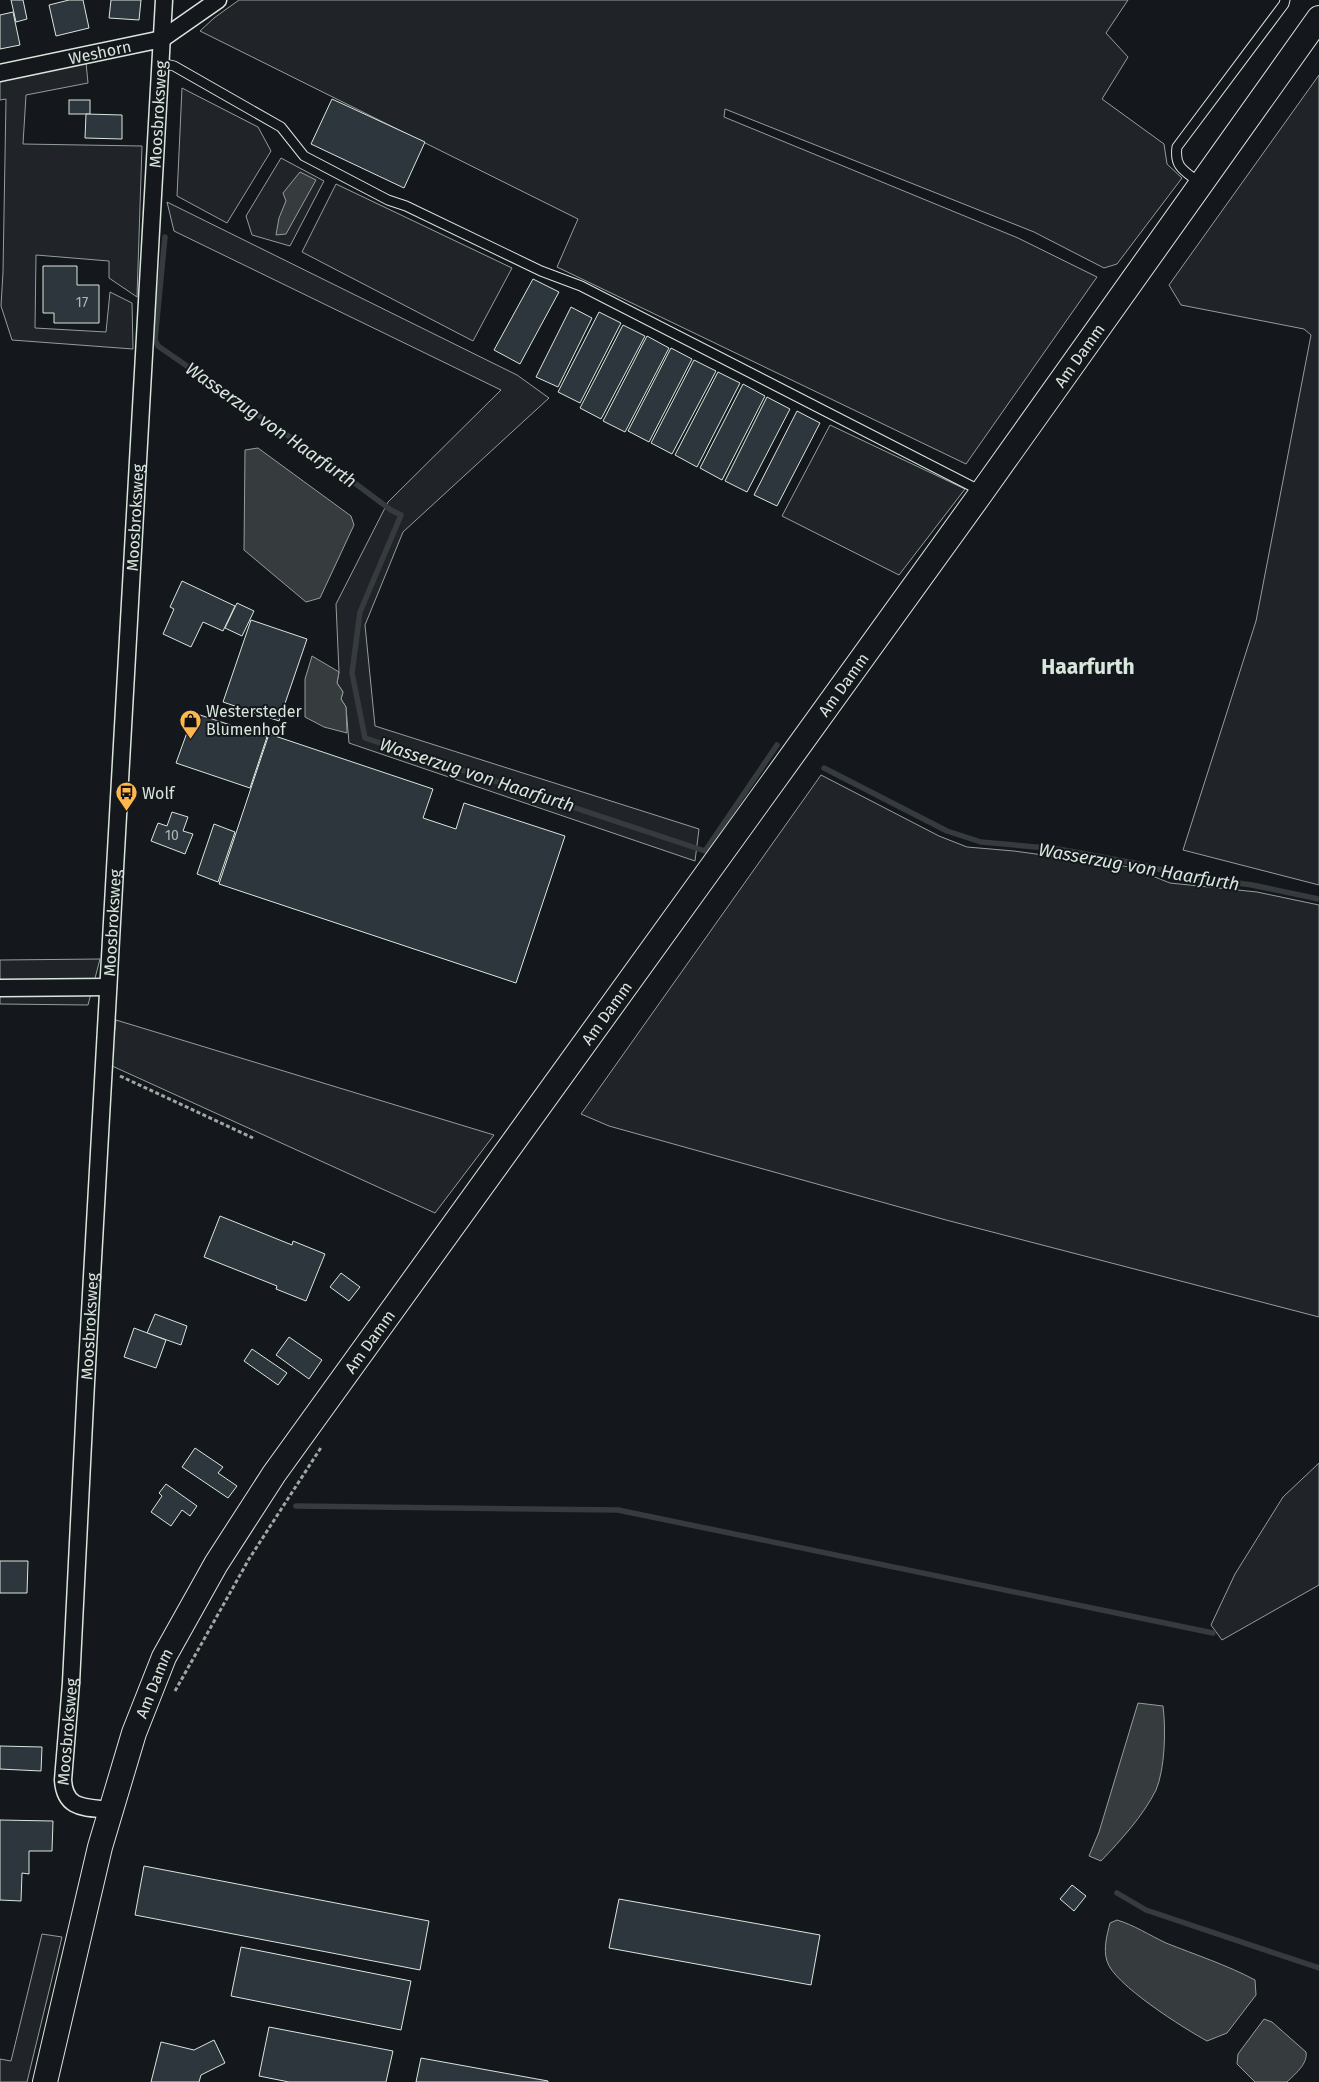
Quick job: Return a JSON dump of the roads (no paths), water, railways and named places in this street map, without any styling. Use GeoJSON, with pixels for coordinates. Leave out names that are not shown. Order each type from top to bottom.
{"type":"FeatureCollection","features":[{"type":"Feature","properties":{"kind":"main road","name":"Am Damm"},"geometry":{"type":"LineString","coordinates":[[44,2082],[88,1895],[110,1810],[134,1733],[164,1657],[216,1564],[274,1474],[982,492],[1319,18]]}},
{"type":"Feature","properties":{"kind":"street","name":"Moosbroksweg"},"geometry":{"type":"LineString","coordinates":[[110,1810],[80,1806],[72,1803],[64,1791],[64,1780],[71,1683],[103,1069],[164,0]]}},
{"type":"Feature","properties":{"kind":"street","name":"Weshorn"},"geometry":{"type":"LineString","coordinates":[[0,73],[162,39],[218,0]]}},
{"type":"Feature","properties":{"kind":"street"},"geometry":{"type":"LineString","coordinates":[[0,988],[108,987]]}},
{"type":"Feature","properties":{"kind":"lane"},"geometry":{"type":"LineString","coordinates":[[1200,183],[1180,167],[1176,158],[1177,147],[1284,4],[1284,0]]}},
{"type":"Feature","properties":{"kind":"lane"},"geometry":{"type":"LineString","coordinates":[[161,63],[174,66],[281,127],[304,156],[388,200],[406,206],[541,271],[581,286],[982,492]]}},
{"type":"Feature","properties":{"kind":"waterway","name":"Wasserzug von Haarfurth"},"geometry":{"type":"LineString","coordinates":[[165,237],[155,340],[158,346],[329,464],[391,510],[401,515],[360,612],[352,673],[365,738],[705,851],[777,745]]}},
{"type":"Feature","properties":{"kind":"waterway","name":"Wasserzug von Haarfurth"},"geometry":{"type":"LineString","coordinates":[[824,768],[947,831],[981,842],[1058,849],[1134,863],[1186,876],[1252,885],[1319,899]]}},
{"type":"Feature","properties":{"kind":"waterway"},"geometry":{"type":"LineString","coordinates":[[296,1506],[618,1510],[1213,1633]]}},
{"type":"Feature","properties":{"kind":"waterway"},"geometry":{"type":"LineString","coordinates":[[1117,1893],[1146,1910],[1319,1968]]}},
{"type":"Feature","properties":{"kind":"place","name":"Westersteder Blumenhof"},"geometry":{"type":"Point","coordinates":[190,739]}},
{"type":"Feature","properties":{"kind":"place","name":"Wolf"},"geometry":{"type":"Point","coordinates":[126,812]}},
{"type":"Feature","properties":{"kind":"district","name":"Haarfurth"},"geometry":{"type":"Point","coordinates":[1088,667]}}]}
